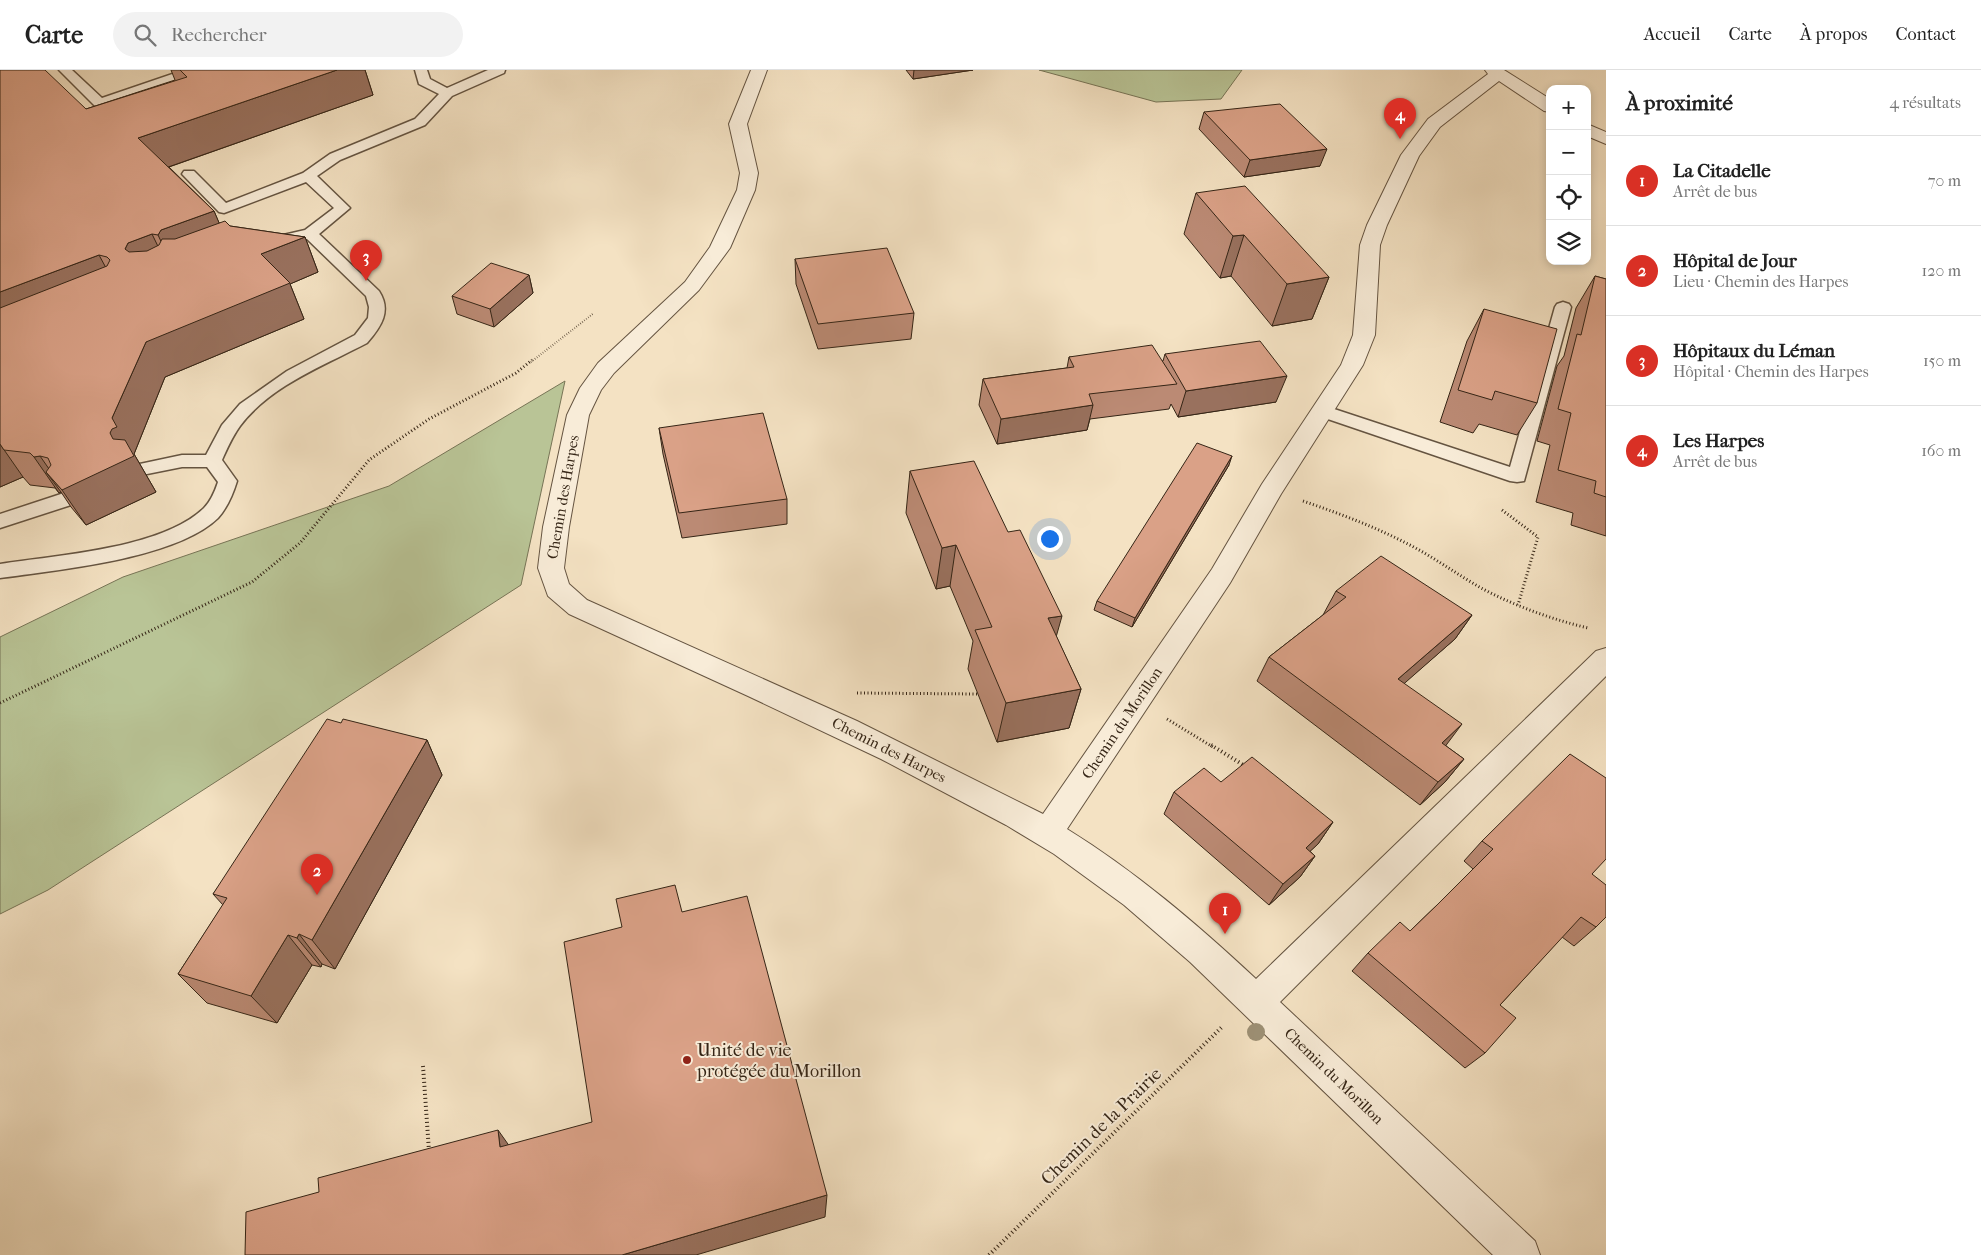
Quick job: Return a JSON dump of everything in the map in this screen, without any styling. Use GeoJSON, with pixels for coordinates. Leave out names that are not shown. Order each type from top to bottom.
{"type":"FeatureCollection","features":[{"type":"Feature","properties":{"kind":"street","name":"Chemin des Harpes"},"geometry":{"type":"LineString","coordinates":[[759,70],[738,124],[749,173],[746,190],[720,248],[692,286],[606,368],[591,388],[578,415],[556,527],[551,568],[557,589],[578,607],[834,722],[996,805],[1047,834]]}},
{"type":"Feature","properties":{"kind":"street"},"geometry":{"type":"LineString","coordinates":[[1496,72],[1546,104]]}},
{"type":"Feature","properties":{"kind":"street","name":"Chemin du Morillon"},"geometry":{"type":"LineString","coordinates":[[1496,72],[1434,123],[1410,155],[1377,224],[1370,245],[1367,267],[1367,316],[1360,350],[1271,490],[1221,576],[1047,834],[1113,878],[1162,916],[1256,1002],[1521,1255]]}},
{"type":"Feature","properties":{"kind":"street"},"geometry":{"type":"LineString","coordinates":[[1589,130],[1606,140]]}},
{"type":"Feature","properties":{"kind":"street"},"geometry":{"type":"LineString","coordinates":[[1256,1002],[1606,659]]}},
{"type":"Feature","properties":{"kind":"lane"},"geometry":{"type":"LineString","coordinates":[[64,70],[100,103],[196,70]]}},
{"type":"Feature","properties":{"kind":"lane"},"geometry":{"type":"LineString","coordinates":[[421,70],[424,81],[446,92]]}},
{"type":"Feature","properties":{"kind":"lane"},"geometry":{"type":"LineString","coordinates":[[189,174],[224,209],[308,176],[336,157],[420,122],[446,92],[498,70]]}},
{"type":"Feature","properties":{"kind":"lane"},"geometry":{"type":"LineString","coordinates":[[252,247],[310,234],[343,208],[308,176]]}},
{"type":"Feature","properties":{"kind":"lane"},"geometry":{"type":"LineString","coordinates":[[212,460],[226,432],[246,408],[276,386],[361,339],[371,329],[377,319],[377,301],[373,294],[310,234]]}},
{"type":"Feature","properties":{"kind":"lane"},"geometry":{"type":"LineString","coordinates":[[1322,411],[1517,476],[1563,307]]}},
{"type":"Feature","properties":{"kind":"lane"},"geometry":{"type":"LineString","coordinates":[[142,469],[182,460],[212,460]]}},
{"type":"Feature","properties":{"kind":"lane"},"geometry":{"type":"LineString","coordinates":[[0,571],[110,553],[174,536],[207,516],[222,499],[228,481],[212,460]]}},
{"type":"Feature","properties":{"kind":"lane"},"geometry":{"type":"LineString","coordinates":[[0,521],[64,500]]}},
{"type":"Feature","properties":{"kind":"path"},"geometry":{"type":"LineString","coordinates":[[0,703],[252,582],[300,543],[368,460],[429,419],[516,373],[594,313]]}},
{"type":"Feature","properties":{"kind":"path"},"geometry":{"type":"LineString","coordinates":[[1271,490],[1367,524],[1393,536],[1420,550],[1468,580],[1518,605],[1573,625],[1592,629]]}},
{"type":"Feature","properties":{"kind":"path"},"geometry":{"type":"LineString","coordinates":[[1502,510],[1538,537],[1518,605]]}},
{"type":"Feature","properties":{"kind":"path"},"geometry":{"type":"LineString","coordinates":[[851,693],[978,694]]}},
{"type":"Feature","properties":{"kind":"path"},"geometry":{"type":"LineString","coordinates":[[1137,701],[1246,766]]}},
{"type":"Feature","properties":{"kind":"path","name":"Chemin de la Prairie"},"geometry":{"type":"LineString","coordinates":[[989,1255],[1226,1023]]}},
{"type":"Feature","properties":{"kind":"path"},"geometry":{"type":"LineString","coordinates":[[423,1066],[430,1159]]}},
{"type":"Feature","properties":{"kind":"green space"},"geometry":{"type":"Polygon","coordinates":[[[1039,70],[1242,70],[1221,99],[1156,102],[1039,70]]]}},
{"type":"Feature","properties":{"kind":"green space"},"geometry":{"type":"Polygon","coordinates":[[[565,381],[521,585],[48,890],[0,914],[0,637],[123,577],[389,486],[565,381]]]}},
{"type":"Feature","properties":{"kind":"building"},"geometry":{"type":"Polygon","coordinates":[[[0,70],[45,70],[86,109],[187,77],[180,70],[337,70],[138,138],[214,211],[161,230],[158,235],[152,234],[128,243],[125,249],[129,252],[147,251],[159,245],[162,239],[175,239],[225,221],[230,226],[305,237],[261,254],[290,283],[146,342],[112,418],[117,427],[112,429],[110,433],[113,439],[125,440],[134,456],[62,490],[46,472],[51,465],[48,458],[34,457],[30,453],[4,450],[0,444],[0,308],[107,266],[110,260],[99,255],[0,292],[0,70]]]}},
{"type":"Feature","properties":{"kind":"building"},"geometry":{"type":"Polygon","coordinates":[[[1280,104],[1327,149],[1250,160],[1204,112],[1280,104]]]}},
{"type":"Feature","properties":{"kind":"building"},"geometry":{"type":"Polygon","coordinates":[[[1245,186],[1329,277],[1287,284],[1244,235],[1233,236],[1196,193],[1245,186]]]}},
{"type":"Feature","properties":{"kind":"building"},"geometry":{"type":"Polygon","coordinates":[[[887,248],[914,313],[818,324],[795,259],[887,248]]]}},
{"type":"Feature","properties":{"kind":"building"},"geometry":{"type":"Polygon","coordinates":[[[491,263],[529,275],[490,309],[452,296],[491,263]]]}},
{"type":"Feature","properties":{"kind":"building"},"geometry":{"type":"Polygon","coordinates":[[[1595,276],[1606,279],[1606,497],[1594,493],[1596,481],[1558,470],[1571,413],[1558,409],[1577,334],[1581,335],[1595,276]]]}},
{"type":"Feature","properties":{"kind":"building"},"geometry":{"type":"Polygon","coordinates":[[[1484,309],[1557,329],[1537,403],[1495,391],[1492,400],[1458,390],[1484,309]]]}},
{"type":"Feature","properties":{"kind":"building"},"geometry":{"type":"Polygon","coordinates":[[[1260,341],[1287,376],[1186,391],[1165,354],[1260,341]]]}},
{"type":"Feature","properties":{"kind":"building"},"geometry":{"type":"Polygon","coordinates":[[[1152,345],[1177,384],[1089,394],[1093,405],[1001,419],[983,379],[1074,367],[1069,357],[1152,345]]]}},
{"type":"Feature","properties":{"kind":"building"},"geometry":{"type":"Polygon","coordinates":[[[763,413],[787,499],[679,513],[659,428],[763,413]]]}},
{"type":"Feature","properties":{"kind":"building"},"geometry":{"type":"Polygon","coordinates":[[[1197,443],[1232,456],[1135,618],[1097,601],[1197,443]]]}},
{"type":"Feature","properties":{"kind":"building"},"geometry":{"type":"Polygon","coordinates":[[[974,461],[1008,532],[1020,530],[1062,616],[1048,618],[1081,689],[1006,703],[975,630],[992,627],[956,545],[942,548],[910,471],[974,461]]]}},
{"type":"Feature","properties":{"kind":"building"},"geometry":{"type":"Polygon","coordinates":[[[1381,556],[1472,615],[1398,679],[1462,724],[1442,743],[1464,759],[1438,782],[1269,657],[1346,597],[1336,591],[1381,556]]]}},
{"type":"Feature","properties":{"kind":"building"},"geometry":{"type":"Polygon","coordinates":[[[327,719],[341,723],[343,719],[427,740],[312,940],[299,934],[297,938],[288,935],[251,996],[178,974],[227,898],[213,894],[327,719]]]}},
{"type":"Feature","properties":{"kind":"building"},"geometry":{"type":"Polygon","coordinates":[[[1570,754],[1606,778],[1606,859],[1592,874],[1606,885],[1606,917],[1596,927],[1581,917],[1500,1005],[1516,1018],[1485,1053],[1368,953],[1400,922],[1410,931],[1437,905],[1493,849],[1482,841],[1570,754]]]}},
{"type":"Feature","properties":{"kind":"building"},"geometry":{"type":"Polygon","coordinates":[[[1252,757],[1333,822],[1306,848],[1315,856],[1283,884],[1174,792],[1204,768],[1221,782],[1252,757]]]}},
{"type":"Feature","properties":{"kind":"building","name":"Unité de vie protégée du Morillon"},"geometry":{"type":"Polygon","coordinates":[[[675,885],[682,912],[747,896],[827,1195],[622,1255],[245,1255],[246,1212],[319,1192],[318,1178],[498,1130],[500,1147],[592,1122],[564,942],[622,927],[616,899],[675,885]]]}},
{"type":"Feature","properties":{"kind":"place","name":"Les Harpes"},"geometry":{"type":"Point","coordinates":[1400,139]}},
{"type":"Feature","properties":{"kind":"place","name":"Hôpitaux du Léman"},"geometry":{"type":"Point","coordinates":[366,281]}},
{"type":"Feature","properties":{"kind":"place","name":"Hôpital de Jour"},"geometry":{"type":"Point","coordinates":[317,895]}},
{"type":"Feature","properties":{"kind":"place","name":"La Citadelle"},"geometry":{"type":"Point","coordinates":[1225,934]}},
{"type":"Feature","properties":{"kind":"place","name":"Unité de vie protégée du Morillon"},"geometry":{"type":"Point","coordinates":[687,1060]}}]}
